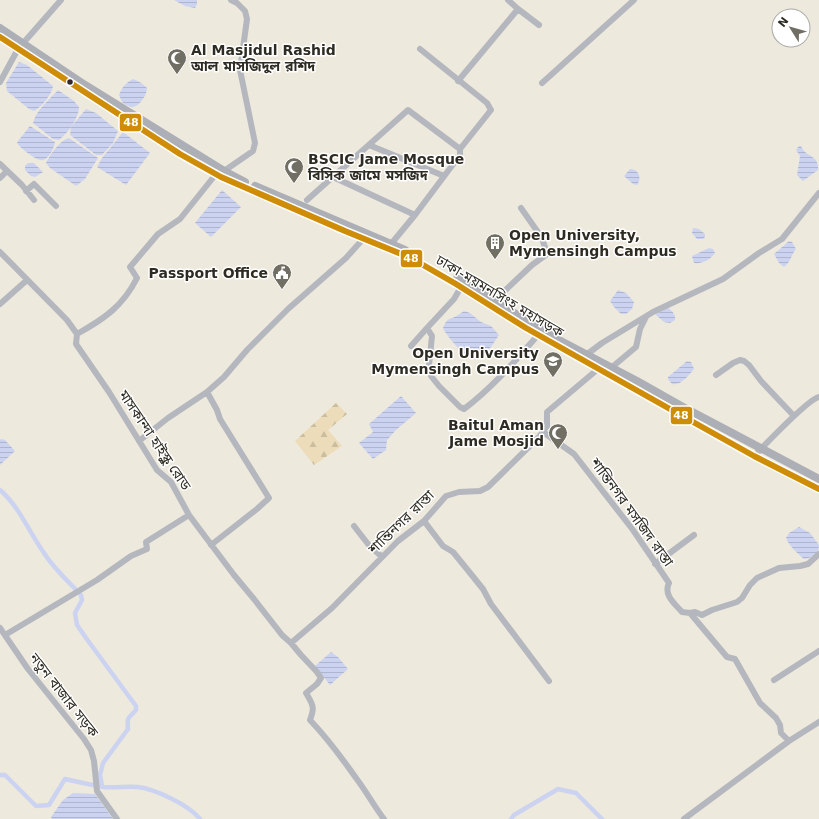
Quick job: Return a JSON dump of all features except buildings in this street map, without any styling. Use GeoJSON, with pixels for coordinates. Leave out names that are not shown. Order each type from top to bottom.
{"type":"FeatureCollection","features":[{"type":"Feature","properties":{"kind":"main road","name":"ঢাকা-ময়মনসিংহ মহাসড়ক"},"geometry":{"type":"LineString","coordinates":[[0,28],[20,47]]}},
{"type":"Feature","properties":{"kind":"main road","name":"ঢাকা-ময়মনসিংহ মহাসড়ক"},"geometry":{"type":"LineString","coordinates":[[0,36],[85,85],[220,173],[363,239],[412,258],[538,335],[754,456],[819,489]]}},
{"type":"Feature","properties":{"kind":"main road","name":"ঢাকা-ময়মনসিংহ মহাসড়ক"},"geometry":{"type":"LineString","coordinates":[[220,173],[243,181],[391,244],[474,287],[494,301],[586,355],[819,479]]}},
{"type":"Feature","properties":{"kind":"street"},"geometry":{"type":"LineString","coordinates":[[0,82],[20,47],[62,0]]}},
{"type":"Feature","properties":{"kind":"street"},"geometry":{"type":"LineString","coordinates":[[76,334],[100,321],[130,292],[137,278],[130,267],[158,234],[180,219],[220,173],[253,151],[255,143],[240,70],[247,20],[245,11],[237,3],[231,0]]}},
{"type":"Feature","properties":{"kind":"street"},"geometry":{"type":"LineString","coordinates":[[508,0],[539,25]]}},
{"type":"Feature","properties":{"kind":"street"},"geometry":{"type":"LineString","coordinates":[[542,84],[634,0]]}},
{"type":"Feature","properties":{"kind":"street"},"geometry":{"type":"LineString","coordinates":[[458,81],[518,9]]}},
{"type":"Feature","properties":{"kind":"street"},"geometry":{"type":"LineString","coordinates":[[391,244],[460,155],[460,149],[491,110],[486,103],[420,49]]}},
{"type":"Feature","properties":{"kind":"street"},"geometry":{"type":"LineString","coordinates":[[307,200],[408,110],[460,149]]}},
{"type":"Feature","properties":{"kind":"street"},"geometry":{"type":"LineString","coordinates":[[369,145],[444,176]]}},
{"type":"Feature","properties":{"kind":"street"},"geometry":{"type":"LineString","coordinates":[[0,164],[34,200]]}},
{"type":"Feature","properties":{"kind":"street"},"geometry":{"type":"LineString","coordinates":[[0,178],[7,171]]}},
{"type":"Feature","properties":{"kind":"street"},"geometry":{"type":"LineString","coordinates":[[333,177],[415,215]]}},
{"type":"Feature","properties":{"kind":"street"},"geometry":{"type":"LineString","coordinates":[[26,191],[34,184],[56,206]]}},
{"type":"Feature","properties":{"kind":"street"},"geometry":{"type":"LineString","coordinates":[[586,355],[602,343],[647,316],[678,299],[723,279],[759,253],[782,239],[819,193]]}},
{"type":"Feature","properties":{"kind":"street"},"geometry":{"type":"LineString","coordinates":[[494,301],[532,265],[547,254],[542,238],[521,208]]}},
{"type":"Feature","properties":{"kind":"street"},"geometry":{"type":"LineString","coordinates":[[139,441],[168,418],[207,392],[224,377],[288,309],[346,258],[363,239]]}},
{"type":"Feature","properties":{"kind":"street","name":"মাসকান্দা হাইস্কুল রোড"},"geometry":{"type":"LineString","coordinates":[[0,252],[67,320],[76,334],[76,344],[157,470],[171,482],[189,515],[282,635],[317,672],[321,678],[317,684],[306,693],[313,705],[310,720],[330,742],[352,771],[384,819]]}},
{"type":"Feature","properties":{"kind":"street"},"geometry":{"type":"LineString","coordinates":[[0,304],[27,280]]}},
{"type":"Feature","properties":{"kind":"street"},"geometry":{"type":"LineString","coordinates":[[411,346],[454,299],[461,287]]}},
{"type":"Feature","properties":{"kind":"street"},"geometry":{"type":"LineString","coordinates":[[611,368],[636,346],[640,329],[647,316]]}},
{"type":"Feature","properties":{"kind":"street"},"geometry":{"type":"LineString","coordinates":[[427,328],[432,336],[429,365],[431,376],[450,397],[464,409],[507,370],[538,335]]}},
{"type":"Feature","properties":{"kind":"street"},"geometry":{"type":"LineString","coordinates":[[716,374],[733,363],[740,360],[744,361],[794,416]]}},
{"type":"Feature","properties":{"kind":"street","name":"শান্তিনগর রাস্তা"},"geometry":{"type":"LineString","coordinates":[[291,643],[332,608],[398,541],[424,521],[446,496],[459,492],[480,491],[488,487],[539,437],[547,426],[548,412],[598,369]]}},
{"type":"Feature","properties":{"kind":"street"},"geometry":{"type":"LineString","coordinates":[[207,392],[217,410],[220,419],[269,498],[211,545]]}},
{"type":"Feature","properties":{"kind":"street"},"geometry":{"type":"LineString","coordinates":[[754,456],[794,416],[815,398],[819,397]]}},
{"type":"Feature","properties":{"kind":"street","name":"শান্তিনগর মসজিদ রাস্তা"},"geometry":{"type":"LineString","coordinates":[[542,432],[574,454],[633,530],[668,583],[666,588],[667,593],[672,601],[682,612],[690,613],[727,657],[735,659],[760,704],[776,718],[780,725],[781,733],[789,741]]}},
{"type":"Feature","properties":{"kind":"street"},"geometry":{"type":"LineString","coordinates":[[5,636],[86,586],[131,556],[147,549],[146,542],[189,515]]}},
{"type":"Feature","properties":{"kind":"street"},"geometry":{"type":"LineString","coordinates":[[424,521],[443,546],[453,552],[482,589],[487,599],[549,681]]}},
{"type":"Feature","properties":{"kind":"street"},"geometry":{"type":"LineString","coordinates":[[354,526],[368,544],[382,558]]}},
{"type":"Feature","properties":{"kind":"street"},"geometry":{"type":"LineString","coordinates":[[655,564],[694,535]]}},
{"type":"Feature","properties":{"kind":"street"},"geometry":{"type":"LineString","coordinates":[[690,613],[695,612],[702,615],[737,602],[742,598],[750,585],[757,578],[779,568],[808,564],[819,554]]}},
{"type":"Feature","properties":{"kind":"street","name":"নতুন বাজার সড়ক"},"geometry":{"type":"LineString","coordinates":[[0,628],[28,669],[84,739],[91,750],[94,761],[97,790],[117,819]]}},
{"type":"Feature","properties":{"kind":"street"},"geometry":{"type":"LineString","coordinates":[[774,680],[819,651]]}},
{"type":"Feature","properties":{"kind":"street"},"geometry":{"type":"LineString","coordinates":[[684,819],[789,741],[819,722]]}},
{"type":"Feature","properties":{"kind":"green space"},"geometry":{"type":"Polygon","coordinates":[[[336,403],[347,414],[328,430],[342,446],[314,465],[295,441],[336,403]]]}},
{"type":"Feature","properties":{"kind":"water"},"geometry":{"type":"Polygon","coordinates":[[[174,0],[197,0],[197,4],[195,8],[185,6],[174,0]]]}},
{"type":"Feature","properties":{"kind":"water"},"geometry":{"type":"Polygon","coordinates":[[[19,62],[27,65],[53,86],[51,93],[46,100],[34,111],[29,109],[7,91],[6,83],[19,62]]]}},
{"type":"Feature","properties":{"kind":"water"},"geometry":{"type":"Polygon","coordinates":[[[133,79],[147,88],[146,94],[140,103],[134,107],[131,107],[122,102],[119,95],[124,86],[133,79]]]}},
{"type":"Feature","properties":{"kind":"water"},"geometry":{"type":"Polygon","coordinates":[[[58,90],[74,101],[79,107],[79,111],[72,125],[59,140],[53,139],[33,123],[40,109],[58,90]]]}},
{"type":"Feature","properties":{"kind":"water"},"geometry":{"type":"Polygon","coordinates":[[[86,109],[96,113],[118,131],[113,143],[102,155],[96,155],[70,135],[71,127],[86,109]]]}},
{"type":"Feature","properties":{"kind":"water"},"geometry":{"type":"Polygon","coordinates":[[[30,126],[55,142],[51,153],[43,160],[33,157],[17,143],[30,126]]]}},
{"type":"Feature","properties":{"kind":"water"},"geometry":{"type":"Polygon","coordinates":[[[123,132],[150,153],[126,185],[97,167],[102,158],[123,132]]]}},
{"type":"Feature","properties":{"kind":"water"},"geometry":{"type":"Polygon","coordinates":[[[69,138],[98,158],[85,179],[76,186],[50,168],[46,163],[59,145],[69,138]]]}},
{"type":"Feature","properties":{"kind":"water"},"geometry":{"type":"Polygon","coordinates":[[[799,146],[801,146],[806,153],[816,161],[818,165],[818,170],[803,181],[797,175],[800,156],[796,150],[799,146]]]}},
{"type":"Feature","properties":{"kind":"water"},"geometry":{"type":"Polygon","coordinates":[[[28,163],[34,163],[43,172],[35,177],[31,176],[25,170],[25,166],[28,163]]]}},
{"type":"Feature","properties":{"kind":"water"},"geometry":{"type":"Polygon","coordinates":[[[630,169],[633,169],[639,174],[639,182],[637,185],[633,184],[624,176],[630,169]]]}},
{"type":"Feature","properties":{"kind":"water"},"geometry":{"type":"Polygon","coordinates":[[[222,190],[241,207],[211,237],[195,223],[222,190]]]}},
{"type":"Feature","properties":{"kind":"water"},"geometry":{"type":"Polygon","coordinates":[[[693,228],[699,229],[705,234],[705,237],[703,239],[697,239],[692,233],[693,228]]]}},
{"type":"Feature","properties":{"kind":"water"},"geometry":{"type":"Polygon","coordinates":[[[789,241],[792,242],[796,249],[784,267],[779,263],[774,254],[789,241]]]}},
{"type":"Feature","properties":{"kind":"water"},"geometry":{"type":"Polygon","coordinates":[[[709,248],[713,249],[715,253],[708,260],[694,263],[692,256],[709,248]]]}},
{"type":"Feature","properties":{"kind":"water"},"geometry":{"type":"Polygon","coordinates":[[[618,290],[626,293],[634,302],[632,309],[626,314],[621,314],[610,301],[618,290]]]}},
{"type":"Feature","properties":{"kind":"water"},"geometry":{"type":"Polygon","coordinates":[[[668,308],[675,316],[675,320],[670,323],[664,322],[656,315],[668,308]]]}},
{"type":"Feature","properties":{"kind":"water"},"geometry":{"type":"Polygon","coordinates":[[[464,311],[470,313],[481,322],[491,326],[499,335],[491,347],[475,360],[471,359],[457,347],[443,328],[448,320],[464,311]]]}},
{"type":"Feature","properties":{"kind":"water"},"geometry":{"type":"Polygon","coordinates":[[[687,361],[691,362],[694,369],[682,382],[672,384],[668,377],[687,361]]]}},
{"type":"Feature","properties":{"kind":"water"},"geometry":{"type":"Polygon","coordinates":[[[401,396],[416,413],[387,440],[386,450],[373,459],[359,443],[373,432],[369,424],[401,396]]]}},
{"type":"Feature","properties":{"kind":"water"},"geometry":{"type":"Polygon","coordinates":[[[0,440],[5,440],[15,451],[0,465],[0,440]]]}},
{"type":"Feature","properties":{"kind":"water"},"geometry":{"type":"Polygon","coordinates":[[[799,527],[810,533],[819,545],[818,552],[809,558],[804,559],[801,557],[791,547],[786,538],[789,533],[799,527]]]}},
{"type":"Feature","properties":{"kind":"water"},"geometry":{"type":"Polygon","coordinates":[[[331,652],[338,657],[348,669],[330,685],[315,666],[331,652]]]}},
{"type":"Feature","properties":{"kind":"water"},"geometry":{"type":"Polygon","coordinates":[[[73,793],[95,794],[113,819],[52,819],[51,817],[63,800],[73,793]]]}},
{"type":"Feature","properties":{"kind":"waterway"},"geometry":{"type":"LineString","coordinates":[[0,490],[7,496],[18,511],[48,559],[61,575],[81,595],[82,600],[75,613],[77,625],[136,706],[136,710],[128,720],[128,729],[103,763],[100,775],[102,786]]}},
{"type":"Feature","properties":{"kind":"waterway"},"geometry":{"type":"LineString","coordinates":[[0,775],[5,775],[36,806],[49,805],[65,779],[104,787],[145,788],[180,803],[200,819]]}},
{"type":"Feature","properties":{"kind":"waterway"},"geometry":{"type":"LineString","coordinates":[[511,819],[514,815],[558,789],[576,793],[602,819]]}},
{"type":"Feature","properties":{"kind":"transit line","name":"48"},"geometry":{"type":"LineString","coordinates":[[0,37],[180,154],[221,177],[411,258],[526,328],[754,456],[819,489]]}},
{"type":"Feature","properties":{"kind":"place","name":"Al Masjidul Rashid আল মাসজিদুল রশিদ"},"geometry":{"type":"Point","coordinates":[177,75]}},
{"type":"Feature","properties":{"kind":"place","name":"BSCIC Jame Mosque বিসিক জামে মসজিদ"},"geometry":{"type":"Point","coordinates":[294,184]}},
{"type":"Feature","properties":{"kind":"place","name":"Open University, Mymensingh Campus"},"geometry":{"type":"Point","coordinates":[495,260]}},
{"type":"Feature","properties":{"kind":"place","name":"Passport Office"},"geometry":{"type":"Point","coordinates":[282,290]}},
{"type":"Feature","properties":{"kind":"place","name":"Open University Mymensingh Campus"},"geometry":{"type":"Point","coordinates":[553,378]}},
{"type":"Feature","properties":{"kind":"place","name":"Baitul Aman Jame Mosjid"},"geometry":{"type":"Point","coordinates":[558,450]}}]}
